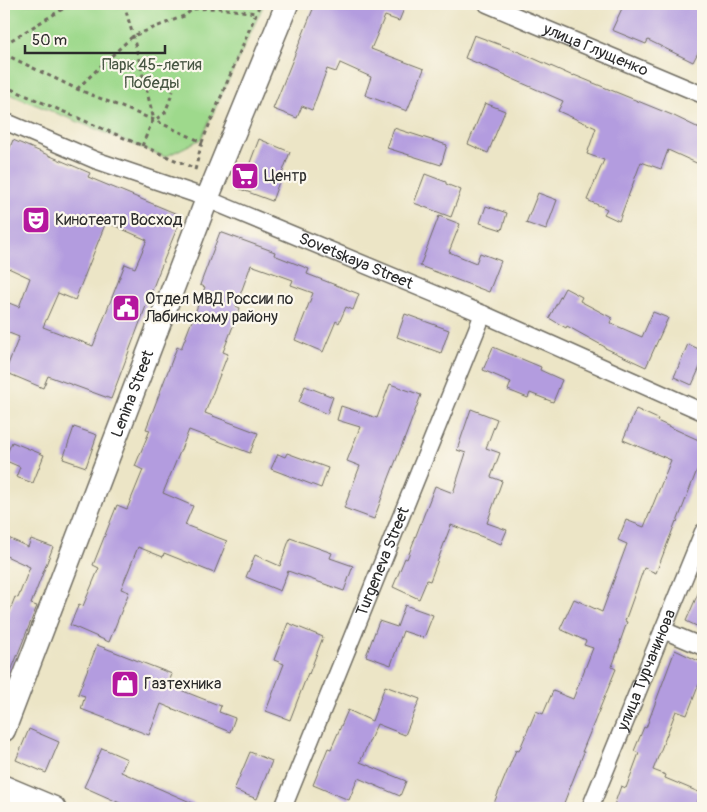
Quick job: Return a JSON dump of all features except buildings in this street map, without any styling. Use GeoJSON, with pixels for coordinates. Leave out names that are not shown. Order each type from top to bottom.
{"type":"FeatureCollection","features":[{"type":"Feature","properties":{"kind":"street","name":"Lenina Street"},"geometry":{"type":"LineString","coordinates":[[4,730],[211,189],[287,4]]}},
{"type":"Feature","properties":{"kind":"street","name":"улица Глущенко"},"geometry":{"type":"LineString","coordinates":[[487,4],[703,95]]}},
{"type":"Feature","properties":{"kind":"street","name":"Sovetskaya Street"},"geometry":{"type":"LineString","coordinates":[[11,124],[95,160],[195,194],[211,189],[483,314],[703,412]]}},
{"type":"Feature","properties":{"kind":"street","name":"Turgeneva Street"},"geometry":{"type":"LineString","coordinates":[[283,808],[483,314]]}},
{"type":"Feature","properties":{"kind":"street","name":"улица Турчанинова"},"geometry":{"type":"LineString","coordinates":[[590,808],[703,532]]}},
{"type":"Feature","properties":{"kind":"street"},"geometry":{"type":"LineString","coordinates":[[663,630],[703,648]]}},
{"type":"Feature","properties":{"kind":"street"},"geometry":{"type":"LineString","coordinates":[[4,787],[54,808]]}},
{"type":"Feature","properties":{"kind":"path"},"geometry":{"type":"LineString","coordinates":[[4,43],[71,4]]}},
{"type":"Feature","properties":{"kind":"path"},"geometry":{"type":"LineString","coordinates":[[124,4],[154,120]]}},
{"type":"Feature","properties":{"kind":"path"},"geometry":{"type":"LineString","coordinates":[[208,8],[212,4]]}},
{"type":"Feature","properties":{"kind":"path"},"geometry":{"type":"LineString","coordinates":[[4,54],[77,89],[154,120],[202,142],[260,4]]}},
{"type":"Feature","properties":{"kind":"path"},"geometry":{"type":"LineString","coordinates":[[77,89],[133,36],[184,16],[193,9],[219,8],[256,13]]}},
{"type":"Feature","properties":{"kind":"path"},"geometry":{"type":"LineString","coordinates":[[4,86],[195,169],[211,189]]}},
{"type":"Feature","properties":{"kind":"path"},"geometry":{"type":"LineString","coordinates":[[142,146],[154,120],[165,112],[173,91]]}},
{"type":"Feature","properties":{"kind":"green space","name":"Парк 45-летия Победы"},"geometry":{"type":"Polygon","coordinates":[[[4,4],[264,4],[201,139],[165,157],[4,92],[4,4]]]}},
{"type":"Feature","properties":{"kind":"place","name":"Центр"},"geometry":{"type":"Point","coordinates":[245,176]}},
{"type":"Feature","properties":{"kind":"place","name":"Кинотеатр Восход"},"geometry":{"type":"Point","coordinates":[36,220]}},
{"type":"Feature","properties":{"kind":"place","name":"Отдел МВД России по Лабинскому району"},"geometry":{"type":"Point","coordinates":[126,308]}},
{"type":"Feature","properties":{"kind":"place","name":"Газтехника"},"geometry":{"type":"Point","coordinates":[125,684]}}]}
